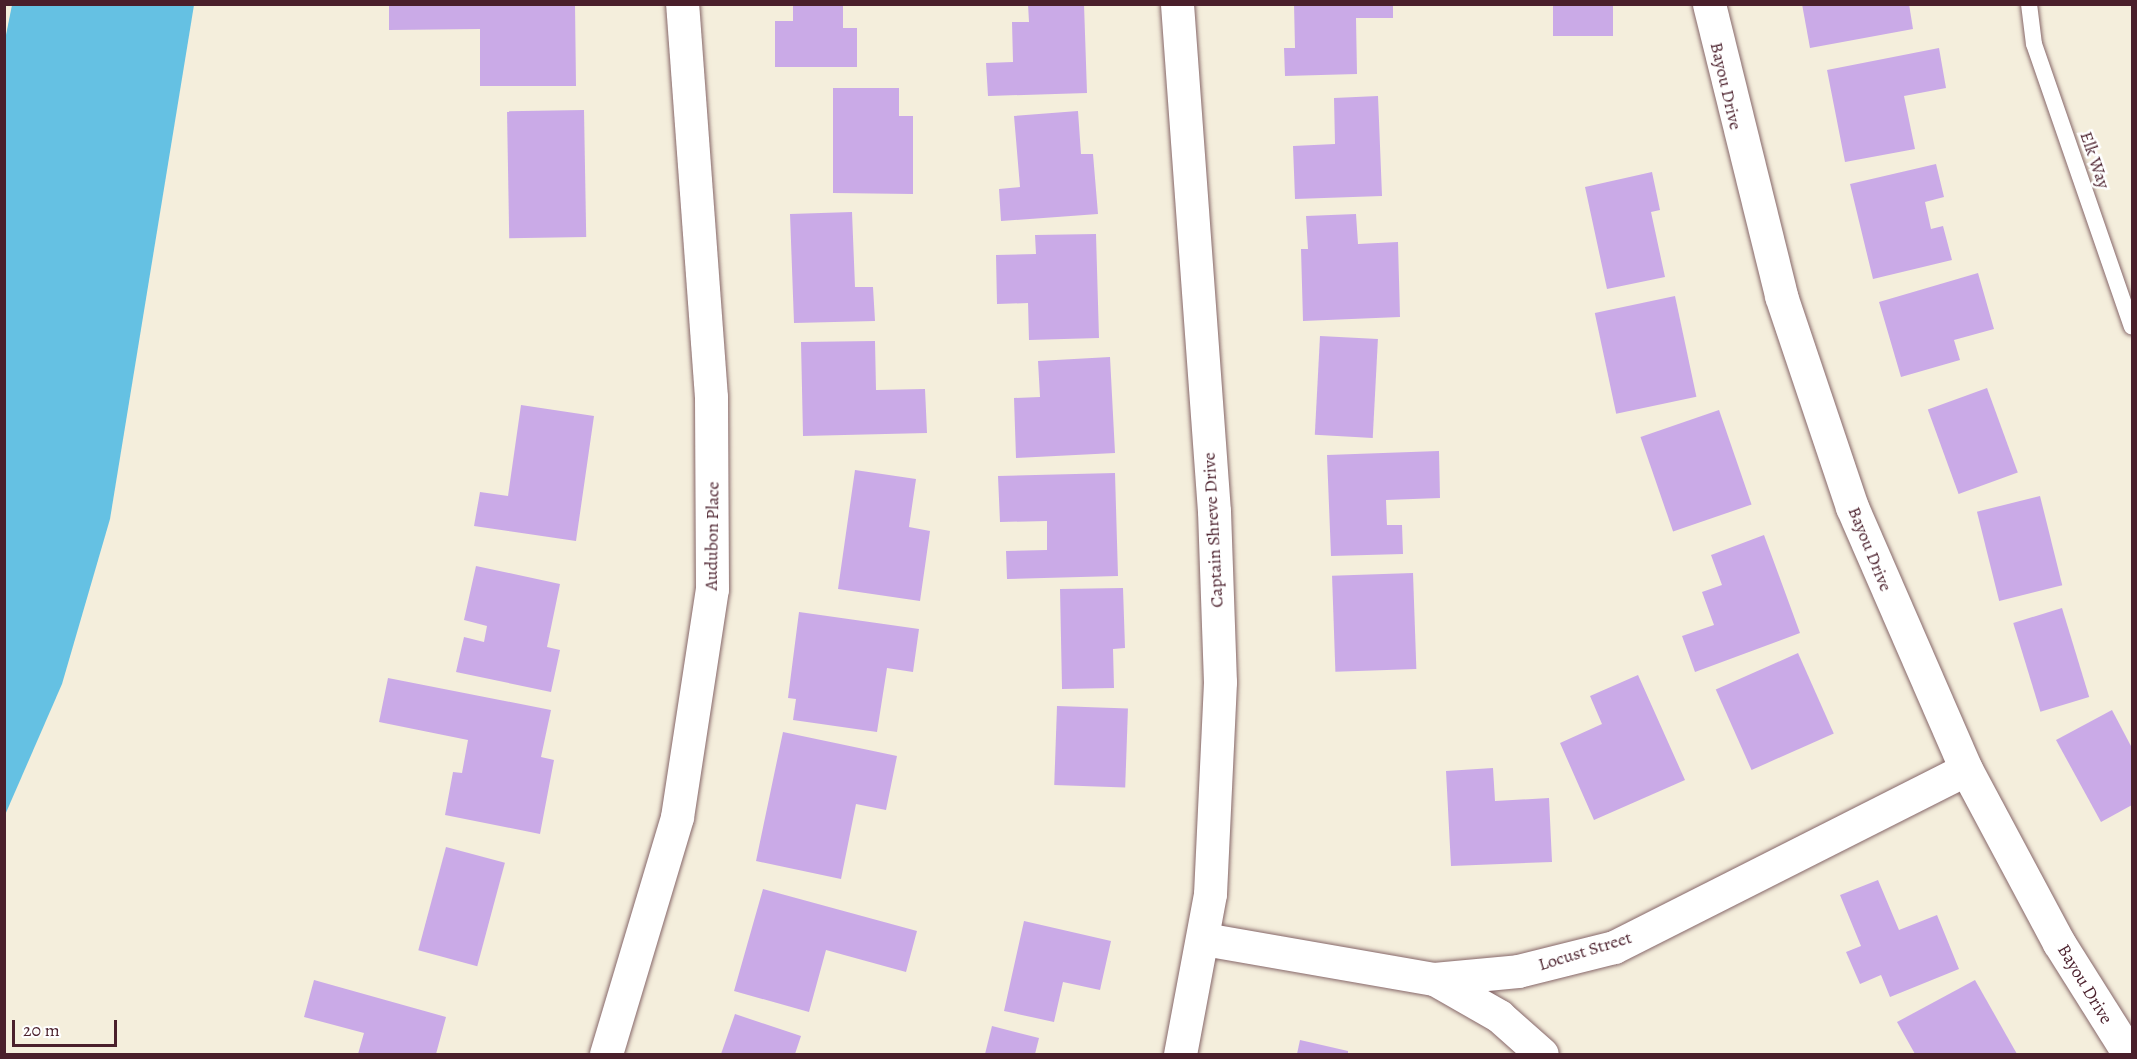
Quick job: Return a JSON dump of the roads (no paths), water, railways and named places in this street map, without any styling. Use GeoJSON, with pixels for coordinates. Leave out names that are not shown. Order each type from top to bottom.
{"type":"FeatureCollection","features":[{"type":"Feature","properties":{"kind":"street","name":"Audubon Place"},"geometry":{"type":"LineString","coordinates":[[606,1054],[676,817],[712,589],[711,397],[682,4]]}},
{"type":"Feature","properties":{"kind":"street","name":"Captain Shreve Drive"},"geometry":{"type":"LineString","coordinates":[[1177,4],[1214,511],[1220,682],[1204,939],[1180,1054]]}},
{"type":"Feature","properties":{"kind":"street","name":"Bayou Drive"},"geometry":{"type":"LineString","coordinates":[[1709,4],[1747,172],[1818,413],[1852,507],[1966,768],[2059,943],[2129,1054]]}},
{"type":"Feature","properties":{"kind":"street","name":"Locust Street"},"geometry":{"type":"LineString","coordinates":[[1204,939],[1434,979],[1518,971],[1614,947],[1966,768]]}},
{"type":"Feature","properties":{"kind":"street"},"geometry":{"type":"LineString","coordinates":[[1434,979],[1499,1016],[1542,1054]]}},
{"type":"Feature","properties":{"kind":"lane","name":"Elk Way"},"geometry":{"type":"LineString","coordinates":[[2029,4],[2034,44],[2133,327]]}},
{"type":"Feature","properties":{"kind":"water"},"geometry":{"type":"Polygon","coordinates":[[[12,5],[194,5],[110,519],[62,684],[5,815],[4,45],[12,5]]]}}]}
